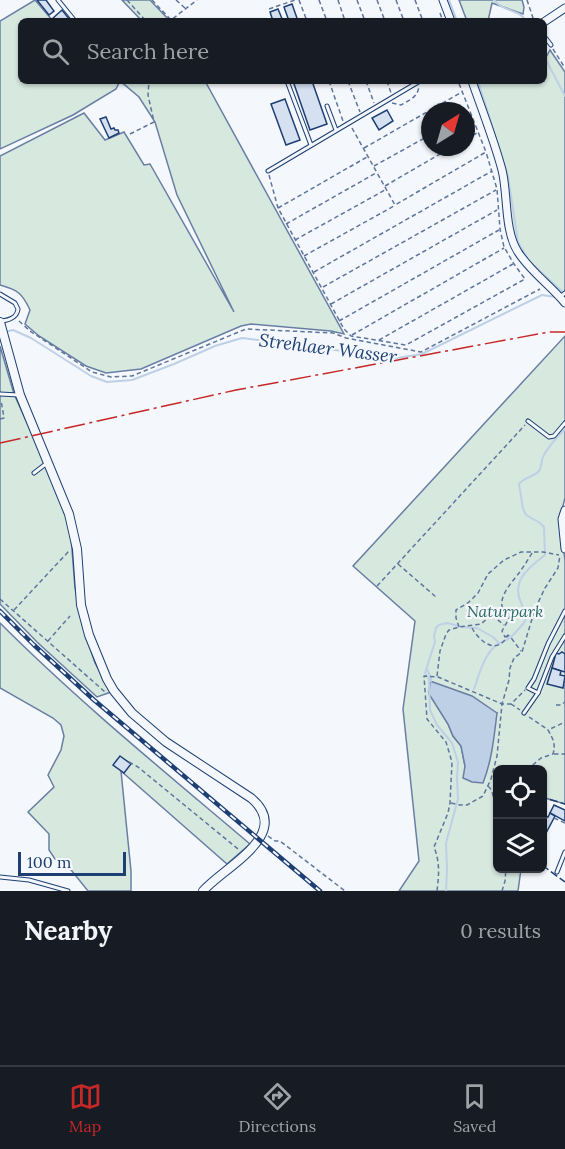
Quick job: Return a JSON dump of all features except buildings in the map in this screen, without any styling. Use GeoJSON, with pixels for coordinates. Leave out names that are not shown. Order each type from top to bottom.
{"type":"FeatureCollection","features":[{"type":"Feature","properties":{"kind":"street"},"geometry":{"type":"LineString","coordinates":[[443,0],[450,18]]}},
{"type":"Feature","properties":{"kind":"street"},"geometry":{"type":"LineString","coordinates":[[547,20],[565,8]]}},
{"type":"Feature","properties":{"kind":"street"},"geometry":{"type":"LineString","coordinates":[[473,84],[502,170],[510,230],[516,250],[531,268],[563,297]]}},
{"type":"Feature","properties":{"kind":"street"},"geometry":{"type":"LineString","coordinates":[[1,326],[20,395],[69,514],[77,549],[81,605],[89,635],[107,679],[132,713],[166,742],[255,801],[263,813],[264,831],[256,843],[203,891]]}},
{"type":"Feature","properties":{"kind":"street"},"geometry":{"type":"LineString","coordinates":[[563,551],[562,519],[565,510]]}},
{"type":"Feature","properties":{"kind":"lane"},"geometry":{"type":"LineString","coordinates":[[58,0],[73,18]]}},
{"type":"Feature","properties":{"kind":"lane"},"geometry":{"type":"LineString","coordinates":[[547,40],[551,45]]}},
{"type":"Feature","properties":{"kind":"lane"},"geometry":{"type":"LineString","coordinates":[[288,84],[311,145]]}},
{"type":"Feature","properties":{"kind":"lane"},"geometry":{"type":"LineString","coordinates":[[268,171],[414,84]]}},
{"type":"Feature","properties":{"kind":"lane"},"geometry":{"type":"LineString","coordinates":[[327,106],[336,130]]}},
{"type":"Feature","properties":{"kind":"lane"},"geometry":{"type":"LineString","coordinates":[[0,294],[15,303],[18,312],[15,317],[1,326]]}},
{"type":"Feature","properties":{"kind":"lane"},"geometry":{"type":"LineString","coordinates":[[2,394],[20,395]]}},
{"type":"Feature","properties":{"kind":"lane"},"geometry":{"type":"LineString","coordinates":[[528,421],[549,437],[554,436],[565,423]]}},
{"type":"Feature","properties":{"kind":"lane"},"geometry":{"type":"LineString","coordinates":[[34,473],[48,462]]}},
{"type":"Feature","properties":{"kind":"lane"},"geometry":{"type":"LineString","coordinates":[[538,693],[528,688],[565,611]]}},
{"type":"Feature","properties":{"kind":"lane"},"geometry":{"type":"LineString","coordinates":[[524,713],[538,693],[552,657],[565,636]]}},
{"type":"Feature","properties":{"kind":"lane"},"geometry":{"type":"LineString","coordinates":[[557,872],[565,852]]}},
{"type":"Feature","properties":{"kind":"lane"},"geometry":{"type":"LineString","coordinates":[[0,877],[29,880],[68,891]]}},
{"type":"Feature","properties":{"kind":"path"},"geometry":{"type":"LineString","coordinates":[[127,0],[143,18]]}},
{"type":"Feature","properties":{"kind":"path"},"geometry":{"type":"LineString","coordinates":[[152,0],[169,18]]}},
{"type":"Feature","properties":{"kind":"path"},"geometry":{"type":"LineString","coordinates":[[176,0],[185,9]]}},
{"type":"Feature","properties":{"kind":"path"},"geometry":{"type":"LineString","coordinates":[[174,18],[197,0]]}},
{"type":"Feature","properties":{"kind":"path"},"geometry":{"type":"LineString","coordinates":[[269,9],[295,0]]}},
{"type":"Feature","properties":{"kind":"path"},"geometry":{"type":"LineString","coordinates":[[299,0],[306,18]]}},
{"type":"Feature","properties":{"kind":"path"},"geometry":{"type":"LineString","coordinates":[[319,0],[326,18]]}},
{"type":"Feature","properties":{"kind":"path"},"geometry":{"type":"LineString","coordinates":[[338,0],[344,18]]}},
{"type":"Feature","properties":{"kind":"path"},"geometry":{"type":"LineString","coordinates":[[357,0],[364,18]]}},
{"type":"Feature","properties":{"kind":"path"},"geometry":{"type":"LineString","coordinates":[[377,0],[384,18]]}},
{"type":"Feature","properties":{"kind":"path"},"geometry":{"type":"LineString","coordinates":[[396,0],[403,18]]}},
{"type":"Feature","properties":{"kind":"path"},"geometry":{"type":"LineString","coordinates":[[415,0],[422,18]]}},
{"type":"Feature","properties":{"kind":"path"},"geometry":{"type":"LineString","coordinates":[[527,0],[533,18]]}},
{"type":"Feature","properties":{"kind":"path"},"geometry":{"type":"LineString","coordinates":[[551,45],[565,68]]}},
{"type":"Feature","properties":{"kind":"path"},"geometry":{"type":"LineString","coordinates":[[130,134],[154,122],[148,95],[149,84]]}},
{"type":"Feature","properties":{"kind":"path"},"geometry":{"type":"LineString","coordinates":[[330,84],[344,125]]}},
{"type":"Feature","properties":{"kind":"path"},"geometry":{"type":"LineString","coordinates":[[349,84],[361,116]]}},
{"type":"Feature","properties":{"kind":"path"},"geometry":{"type":"LineString","coordinates":[[367,84],[375,107]]}},
{"type":"Feature","properties":{"kind":"path"},"geometry":{"type":"LineString","coordinates":[[388,84],[392,96]]}},
{"type":"Feature","properties":{"kind":"path"},"geometry":{"type":"LineString","coordinates":[[386,100],[401,105],[414,98],[419,91],[420,84]]}},
{"type":"Feature","properties":{"kind":"path"},"geometry":{"type":"LineString","coordinates":[[459,84],[466,102]]}},
{"type":"Feature","properties":{"kind":"path"},"geometry":{"type":"LineString","coordinates":[[363,148],[462,91]]}},
{"type":"Feature","properties":{"kind":"path"},"geometry":{"type":"LineString","coordinates":[[349,122],[395,205]]}},
{"type":"Feature","properties":{"kind":"path"},"geometry":{"type":"LineString","coordinates":[[304,256],[486,152],[475,126]]}},
{"type":"Feature","properties":{"kind":"path"},"geometry":{"type":"LineString","coordinates":[[374,167],[421,140]]}},
{"type":"Feature","properties":{"kind":"path"},"geometry":{"type":"LineString","coordinates":[[295,240],[437,156]]}},
{"type":"Feature","properties":{"kind":"path"},"geometry":{"type":"LineString","coordinates":[[278,208],[368,157]]}},
{"type":"Feature","properties":{"kind":"path"},"geometry":{"type":"LineString","coordinates":[[268,171],[278,208],[286,224],[339,321],[351,336],[406,345],[525,279]]}},
{"type":"Feature","properties":{"kind":"path"},"geometry":{"type":"LineString","coordinates":[[313,272],[492,171]]}},
{"type":"Feature","properties":{"kind":"path"},"geometry":{"type":"LineString","coordinates":[[286,224],[377,173]]}},
{"type":"Feature","properties":{"kind":"path"},"geometry":{"type":"LineString","coordinates":[[321,288],[497,189]]}},
{"type":"Feature","properties":{"kind":"path"},"geometry":{"type":"LineString","coordinates":[[331,304],[507,204]]}},
{"type":"Feature","properties":{"kind":"path"},"geometry":{"type":"LineString","coordinates":[[339,321],[500,229]]}},
{"type":"Feature","properties":{"kind":"path"},"geometry":{"type":"LineString","coordinates":[[351,336],[504,247]]}},
{"type":"Feature","properties":{"kind":"path"},"geometry":{"type":"LineString","coordinates":[[378,341],[514,264]]}},
{"type":"Feature","properties":{"kind":"path"},"geometry":{"type":"LineString","coordinates":[[15,317],[30,331],[92,372],[118,378],[132,376],[246,329],[333,333],[346,338],[421,352],[549,284]]}},
{"type":"Feature","properties":{"kind":"path"},"geometry":{"type":"LineString","coordinates":[[0,419],[4,418],[2,394]]}},
{"type":"Feature","properties":{"kind":"path"},"geometry":{"type":"LineString","coordinates":[[377,586],[528,421]]}},
{"type":"Feature","properties":{"kind":"path"},"geometry":{"type":"LineString","coordinates":[[13,611],[69,551]]}},
{"type":"Feature","properties":{"kind":"path"},"geometry":{"type":"LineString","coordinates":[[460,627],[456,618],[456,610],[473,598],[488,574],[504,560],[521,552],[543,552],[553,555],[563,551]]}},
{"type":"Feature","properties":{"kind":"path"},"geometry":{"type":"LineString","coordinates":[[450,803],[467,805],[483,796],[488,786],[497,756],[502,704],[510,668],[514,658],[522,652],[535,609],[558,568],[563,551]]}},
{"type":"Feature","properties":{"kind":"path"},"geometry":{"type":"LineString","coordinates":[[503,610],[504,595],[509,584],[518,576],[533,552]]}},
{"type":"Feature","properties":{"kind":"path"},"geometry":{"type":"LineString","coordinates":[[398,563],[436,597]]}},
{"type":"Feature","properties":{"kind":"path"},"geometry":{"type":"LineString","coordinates":[[0,599],[104,691]]}},
{"type":"Feature","properties":{"kind":"path"},"geometry":{"type":"LineString","coordinates":[[438,677],[440,651],[449,630],[481,624],[497,610],[503,610],[511,615],[524,614],[535,609]]}},
{"type":"Feature","properties":{"kind":"path"},"geometry":{"type":"LineString","coordinates":[[492,615],[504,626]]}},
{"type":"Feature","properties":{"kind":"path"},"geometry":{"type":"LineString","coordinates":[[511,615],[502,631],[505,637],[509,636],[522,652]]}},
{"type":"Feature","properties":{"kind":"path"},"geometry":{"type":"LineString","coordinates":[[48,642],[70,616]]}},
{"type":"Feature","properties":{"kind":"path"},"geometry":{"type":"LineString","coordinates":[[471,626],[477,637],[486,644],[495,646],[509,636]]}},
{"type":"Feature","properties":{"kind":"path"},"geometry":{"type":"LineString","coordinates":[[437,891],[439,858],[434,847],[448,813],[452,762],[446,742],[427,719],[424,676],[438,677],[502,704],[511,704],[548,730],[554,740],[553,754]]}},
{"type":"Feature","properties":{"kind":"path"},"geometry":{"type":"LineString","coordinates":[[511,704],[528,688]]}},
{"type":"Feature","properties":{"kind":"path"},"geometry":{"type":"LineString","coordinates":[[556,705],[565,702]]}},
{"type":"Feature","properties":{"kind":"path"},"geometry":{"type":"LineString","coordinates":[[548,730],[565,722]]}},
{"type":"Feature","properties":{"kind":"path"},"geometry":{"type":"LineString","coordinates":[[533,765],[541,758],[553,754],[565,754]]}},
{"type":"Feature","properties":{"kind":"path"},"geometry":{"type":"LineString","coordinates":[[129,762],[245,855]]}},
{"type":"Feature","properties":{"kind":"path"},"geometry":{"type":"LineString","coordinates":[[488,786],[493,792]]}},
{"type":"Feature","properties":{"kind":"path"},"geometry":{"type":"LineString","coordinates":[[554,818],[565,823]]}},
{"type":"Feature","properties":{"kind":"path"},"geometry":{"type":"LineString","coordinates":[[264,831],[345,891]]}},
{"type":"Feature","properties":{"kind":"path"},"geometry":{"type":"LineString","coordinates":[[502,891],[506,873]]}},
{"type":"Feature","properties":{"kind":"green space"},"geometry":{"type":"Polygon","coordinates":[[[35,0],[50,18],[18,18],[18,84],[118,84],[116,89],[73,115],[0,149],[0,21],[35,0]]]}},
{"type":"Feature","properties":{"kind":"green space"},"geometry":{"type":"Polygon","coordinates":[[[122,0],[150,0],[167,18],[139,18],[122,0]]]}},
{"type":"Feature","properties":{"kind":"green space"},"geometry":{"type":"Polygon","coordinates":[[[459,0],[522,0],[524,7],[523,14],[492,3],[489,18],[466,18],[459,0]]]}},
{"type":"Feature","properties":{"kind":"green space"},"geometry":{"type":"Polygon","coordinates":[[[550,50],[565,72],[565,300],[518,248],[512,230],[507,181],[477,84],[547,84],[547,55],[550,50]]]}},
{"type":"Feature","properties":{"kind":"green space"},"geometry":{"type":"Polygon","coordinates":[[[124,84],[207,84],[344,334],[251,324],[241,326],[141,369],[106,373],[86,366],[39,336],[25,324],[30,310],[24,300],[19,293],[0,285],[0,156],[84,113],[105,140],[124,132],[144,165],[150,164],[234,312],[177,195],[155,122],[139,97],[124,84]]]}},
{"type":"Feature","properties":{"kind":"green space","name":"Naturpark"},"geometry":{"type":"Polygon","coordinates":[[[565,336],[565,498],[560,517],[565,561],[565,804],[547,799],[547,765],[493,765],[493,873],[520,873],[518,891],[399,891],[419,861],[403,709],[415,621],[353,566],[565,336]],[[430,694],[461,746],[465,766],[497,713],[430,694]]]}},
{"type":"Feature","properties":{"kind":"green space"},"geometry":{"type":"Polygon","coordinates":[[[0,346],[14,394],[61,498],[70,524],[75,588],[83,627],[95,663],[111,692],[97,697],[37,642],[0,604],[0,346]]]}},
{"type":"Feature","properties":{"kind":"green space"},"geometry":{"type":"Polygon","coordinates":[[[0,623],[91,709],[250,844],[227,864],[121,771],[131,891],[88,891],[68,866],[55,859],[49,850],[49,834],[28,812],[54,787],[48,775],[61,750],[64,736],[61,725],[53,718],[0,688],[0,623]]]}},
{"type":"Feature","properties":{"kind":"water"},"geometry":{"type":"Polygon","coordinates":[[[430,681],[472,696],[497,713],[491,757],[483,783],[463,778],[465,766],[461,746],[429,694],[430,681]]]}},
{"type":"Feature","properties":{"kind":"waterway"},"geometry":{"type":"LineString","coordinates":[[449,0],[456,18]]}},
{"type":"Feature","properties":{"kind":"waterway"},"geometry":{"type":"LineString","coordinates":[[494,0],[524,18]]}},
{"type":"Feature","properties":{"kind":"waterway"},"geometry":{"type":"LineString","coordinates":[[547,62],[565,96]]}},
{"type":"Feature","properties":{"kind":"waterway"},"geometry":{"type":"LineString","coordinates":[[479,84],[508,176],[518,242],[529,261],[565,294]]}},
{"type":"Feature","properties":{"kind":"waterway","name":"Strehlaer Wasser"},"geometry":{"type":"LineString","coordinates":[[4,332],[13,330],[31,338],[91,376],[107,382],[132,380],[215,346],[242,338],[397,358],[422,354],[542,295],[555,297]]}},
{"type":"Feature","properties":{"kind":"waterway"},"geometry":{"type":"LineString","coordinates":[[474,689],[490,651],[497,644],[510,638],[525,621],[518,588],[527,570],[545,555],[544,527],[526,515],[519,484],[539,471],[547,449],[565,429]]}},
{"type":"Feature","properties":{"kind":"waterway"},"geometry":{"type":"LineString","coordinates":[[446,891],[446,843],[458,799],[458,762],[452,743],[437,725],[430,710],[429,679],[425,673],[435,642],[436,628],[439,625],[447,623],[477,628],[499,643]]}},
{"type":"Feature","properties":{"kind":"waterway"},"geometry":{"type":"LineString","coordinates":[[427,669],[431,681],[429,679]]}},
{"type":"Feature","properties":{"kind":"railway"},"geometry":{"type":"LineString","coordinates":[[0,611],[94,700],[320,891]]}},
{"type":"Feature","properties":{"kind":"fence"},"geometry":{"type":"LineString","coordinates":[[547,799],[565,804]]}},
{"type":"Feature","properties":{"kind":"fence"},"geometry":{"type":"LineString","coordinates":[[547,869],[565,882]]}},
{"type":"Feature","properties":{"kind":"power"},"geometry":{"type":"LineString","coordinates":[[0,443],[236,390],[549,332],[565,332]]}}]}
